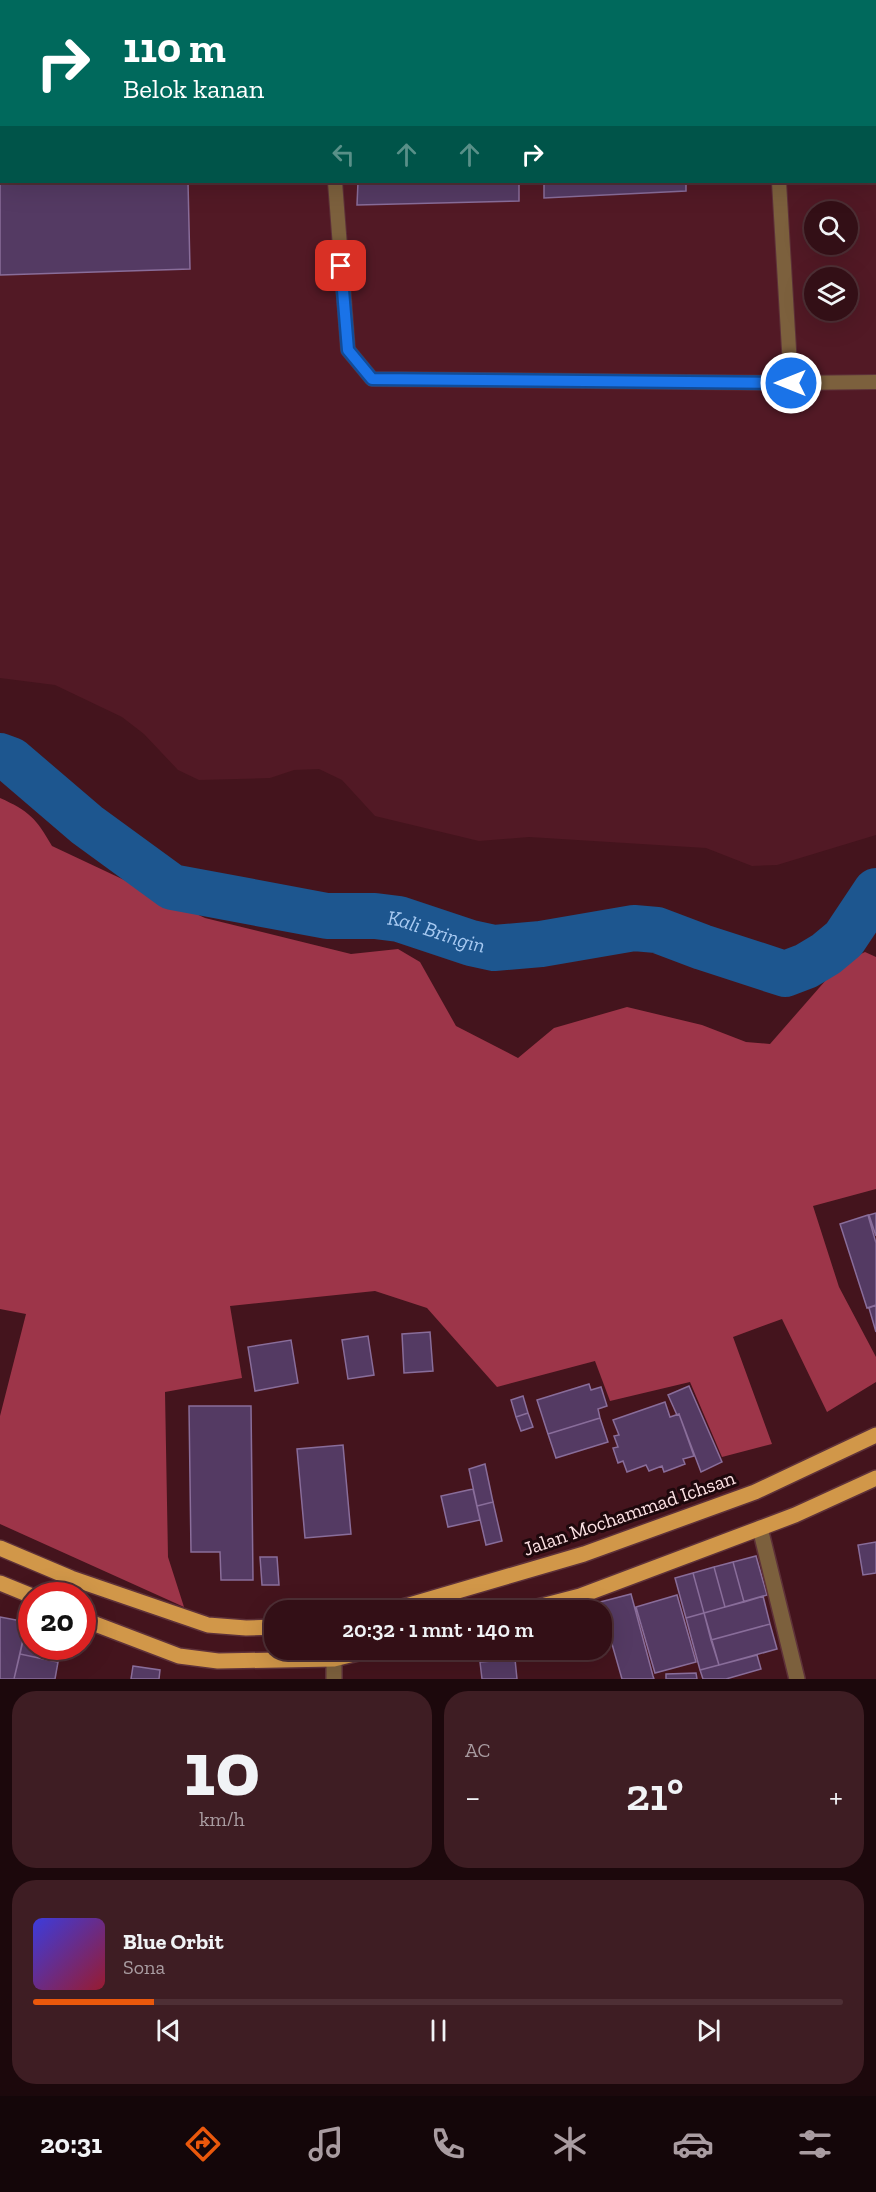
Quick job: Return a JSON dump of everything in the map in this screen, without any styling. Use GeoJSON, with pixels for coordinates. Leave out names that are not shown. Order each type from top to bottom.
{"type":"FeatureCollection","features":[{"type":"Feature","properties":{"kind":"main road","name":"Jalan Mochammad Ichsan"},"geometry":{"type":"LineString","coordinates":[[425,1600],[595,1550],[755,1492],[876,1435]]}},
{"type":"Feature","properties":{"kind":"main road"},"geometry":{"type":"LineString","coordinates":[[565,1600],[760,1528],[876,1478]]}},
{"type":"Feature","properties":{"kind":"main road"},"geometry":{"type":"LineString","coordinates":[[0,1548],[71,1578],[208,1625],[264,1627]]}},
{"type":"Feature","properties":{"kind":"main road"},"geometry":{"type":"LineString","coordinates":[[0,1582],[18,1590]]}},
{"type":"Feature","properties":{"kind":"main road"},"geometry":{"type":"LineString","coordinates":[[96,1624],[179,1656],[218,1661],[276,1660]]}},
{"type":"Feature","properties":{"kind":"street"},"geometry":{"type":"LineString","coordinates":[[760,1528],[797,1679]]}},
{"type":"Feature","properties":{"kind":"street"},"geometry":{"type":"LineString","coordinates":[[334,1660],[334,1679]]}},
{"type":"Feature","properties":{"kind":"lane"},"geometry":{"type":"LineString","coordinates":[[335,183],[348,350],[372,379],[876,382]]}},
{"type":"Feature","properties":{"kind":"lane"},"geometry":{"type":"LineString","coordinates":[[779,183],[791,383]]}},
{"type":"Feature","properties":{"kind":"shaded area"},"geometry":{"type":"Polygon","coordinates":[[[0,183],[876,183],[876,835],[777,865],[752,866],[706,848],[529,837],[479,841],[375,816],[342,780],[319,769],[294,770],[270,778],[199,780],[178,770],[144,734],[122,717],[55,685],[0,678],[0,183]]]}},
{"type":"Feature","properties":{"kind":"shaded area"},"geometry":{"type":"Polygon","coordinates":[[[0,798],[31,816],[52,846],[205,918],[351,954],[398,949],[420,962],[456,1026],[518,1058],[554,1028],[627,1007],[702,1025],[746,1042],[770,1044],[844,962],[865,952],[876,957],[876,1189],[813,1206],[839,1287],[876,1357],[876,1382],[827,1412],[782,1319],[733,1337],[772,1444],[722,1457],[690,1382],[610,1401],[595,1361],[497,1387],[427,1308],[375,1291],[230,1306],[242,1378],[165,1392],[168,1557],[184,1607],[0,1524],[0,1416],[26,1314],[0,1309],[0,798]]]}},
{"type":"Feature","properties":{"kind":"building"},"geometry":{"type":"Polygon","coordinates":[[[0,183],[188,183],[190,269],[0,275],[0,183]]]}},
{"type":"Feature","properties":{"kind":"building"},"geometry":{"type":"Polygon","coordinates":[[[358,183],[519,183],[519,201],[357,205],[358,183]]]}},
{"type":"Feature","properties":{"kind":"building"},"geometry":{"type":"Polygon","coordinates":[[[544,183],[686,183],[686,191],[544,198],[544,183]]]}},
{"type":"Feature","properties":{"kind":"building"},"geometry":{"type":"Polygon","coordinates":[[[876,1213],[876,1236],[869,1215],[876,1213]]]}},
{"type":"Feature","properties":{"kind":"building"},"geometry":{"type":"Polygon","coordinates":[[[868,1215],[876,1243],[876,1305],[867,1308],[840,1224],[868,1215]]]}},
{"type":"Feature","properties":{"kind":"building"},"geometry":{"type":"Polygon","coordinates":[[[876,1305],[876,1332],[869,1308],[876,1305]]]}},
{"type":"Feature","properties":{"kind":"building"},"geometry":{"type":"Polygon","coordinates":[[[430,1332],[433,1371],[404,1373],[402,1334],[430,1332]]]}},
{"type":"Feature","properties":{"kind":"building"},"geometry":{"type":"Polygon","coordinates":[[[368,1336],[374,1375],[348,1379],[342,1340],[368,1336]]]}},
{"type":"Feature","properties":{"kind":"building"},"geometry":{"type":"Polygon","coordinates":[[[291,1340],[298,1383],[255,1391],[248,1347],[291,1340]]]}},
{"type":"Feature","properties":{"kind":"building"},"geometry":{"type":"Polygon","coordinates":[[[589,1384],[591,1390],[601,1387],[607,1406],[598,1409],[600,1418],[548,1434],[537,1400],[589,1384]]]}},
{"type":"Feature","properties":{"kind":"building"},"geometry":{"type":"Polygon","coordinates":[[[689,1386],[722,1462],[701,1472],[679,1414],[677,1415],[668,1395],[689,1386]]]}},
{"type":"Feature","properties":{"kind":"building"},"geometry":{"type":"Polygon","coordinates":[[[523,1396],[528,1413],[516,1417],[511,1400],[523,1396]]]}},
{"type":"Feature","properties":{"kind":"building"},"geometry":{"type":"Polygon","coordinates":[[[665,1402],[670,1417],[679,1414],[694,1456],[683,1459],[685,1464],[664,1472],[662,1466],[649,1471],[646,1465],[627,1472],[623,1461],[618,1463],[613,1448],[618,1447],[614,1436],[619,1435],[613,1420],[665,1402]]]}},
{"type":"Feature","properties":{"kind":"building"},"geometry":{"type":"Polygon","coordinates":[[[189,1406],[251,1406],[253,1580],[221,1580],[220,1552],[191,1552],[189,1406]]]}},
{"type":"Feature","properties":{"kind":"building"},"geometry":{"type":"Polygon","coordinates":[[[528,1413],[533,1427],[521,1431],[516,1417],[528,1413]]]}},
{"type":"Feature","properties":{"kind":"building"},"geometry":{"type":"Polygon","coordinates":[[[600,1418],[608,1442],[556,1458],[548,1434],[600,1418]]]}},
{"type":"Feature","properties":{"kind":"building"},"geometry":{"type":"Polygon","coordinates":[[[343,1445],[351,1534],[305,1538],[297,1449],[343,1445]]]}},
{"type":"Feature","properties":{"kind":"building"},"geometry":{"type":"Polygon","coordinates":[[[485,1464],[493,1502],[477,1506],[469,1469],[485,1464]]]}},
{"type":"Feature","properties":{"kind":"building"},"geometry":{"type":"Polygon","coordinates":[[[473,1489],[480,1520],[448,1527],[441,1496],[473,1489]]]}},
{"type":"Feature","properties":{"kind":"building"},"geometry":{"type":"Polygon","coordinates":[[[493,1502],[502,1541],[486,1545],[477,1506],[493,1502]]]}},
{"type":"Feature","properties":{"kind":"building"},"geometry":{"type":"Polygon","coordinates":[[[876,1542],[876,1573],[863,1575],[858,1545],[876,1542]]]}},
{"type":"Feature","properties":{"kind":"building"},"geometry":{"type":"Polygon","coordinates":[[[756,1556],[767,1595],[744,1602],[733,1562],[756,1556]]]}},
{"type":"Feature","properties":{"kind":"building"},"geometry":{"type":"Polygon","coordinates":[[[260,1557],[277,1557],[279,1585],[262,1585],[260,1557]]]}},
{"type":"Feature","properties":{"kind":"building"},"geometry":{"type":"Polygon","coordinates":[[[733,1562],[744,1602],[725,1607],[714,1567],[733,1562]]]}},
{"type":"Feature","properties":{"kind":"building"},"geometry":{"type":"Polygon","coordinates":[[[714,1567],[725,1607],[704,1613],[693,1573],[714,1567]]]}},
{"type":"Feature","properties":{"kind":"building"},"geometry":{"type":"Polygon","coordinates":[[[693,1573],[704,1613],[686,1618],[675,1578],[693,1573]]]}},
{"type":"Feature","properties":{"kind":"building"},"geometry":{"type":"Polygon","coordinates":[[[631,1594],[654,1679],[622,1679],[612,1644],[612,1600],[608,1600],[631,1594]]]}},
{"type":"Feature","properties":{"kind":"building"},"geometry":{"type":"Polygon","coordinates":[[[677,1595],[696,1662],[655,1673],[636,1607],[677,1595]]]}},
{"type":"Feature","properties":{"kind":"building"},"geometry":{"type":"Polygon","coordinates":[[[763,1596],[770,1624],[711,1640],[704,1613],[763,1596]]]}},
{"type":"Feature","properties":{"kind":"building"},"geometry":{"type":"Polygon","coordinates":[[[704,1613],[719,1665],[700,1670],[686,1618],[704,1613]]]}},
{"type":"Feature","properties":{"kind":"building"},"geometry":{"type":"Polygon","coordinates":[[[0,1617],[18,1620],[18,1660],[14,1679],[0,1679],[0,1617]]]}},
{"type":"Feature","properties":{"kind":"building"},"geometry":{"type":"Polygon","coordinates":[[[770,1624],[777,1649],[719,1665],[711,1640],[770,1624]]]}},
{"type":"Feature","properties":{"kind":"building"},"geometry":{"type":"Polygon","coordinates":[[[757,1655],[761,1669],[726,1679],[703,1679],[700,1670],[757,1655]]]}},
{"type":"Feature","properties":{"kind":"building"},"geometry":{"type":"Polygon","coordinates":[[[19,1660],[58,1662],[55,1679],[14,1679],[19,1660]]]}},
{"type":"Feature","properties":{"kind":"building"},"geometry":{"type":"Polygon","coordinates":[[[515,1660],[517,1679],[482,1679],[480,1662],[515,1660]]]}},
{"type":"Feature","properties":{"kind":"building"},"geometry":{"type":"Polygon","coordinates":[[[133,1666],[160,1670],[159,1679],[131,1679],[133,1666]]]}},
{"type":"Feature","properties":{"kind":"building"},"geometry":{"type":"Polygon","coordinates":[[[696,1673],[697,1679],[666,1679],[666,1674],[696,1673]]]}},
{"type":"Feature","properties":{"kind":"waterway","name":"Kali Bringin"},"geometry":{"type":"LineString","coordinates":[[0,756],[11,760],[87,825],[172,887],[327,916],[375,916],[399,919],[471,943],[494,948],[541,944],[634,928],[657,930],[785,974],[806,966],[826,954],[844,939],[876,891]]}},
{"type":"Feature","properties":{"kind":"route"},"geometry":{"type":"LineString","coordinates":[[341,266],[348,350],[372,379],[791,383]]}}]}
